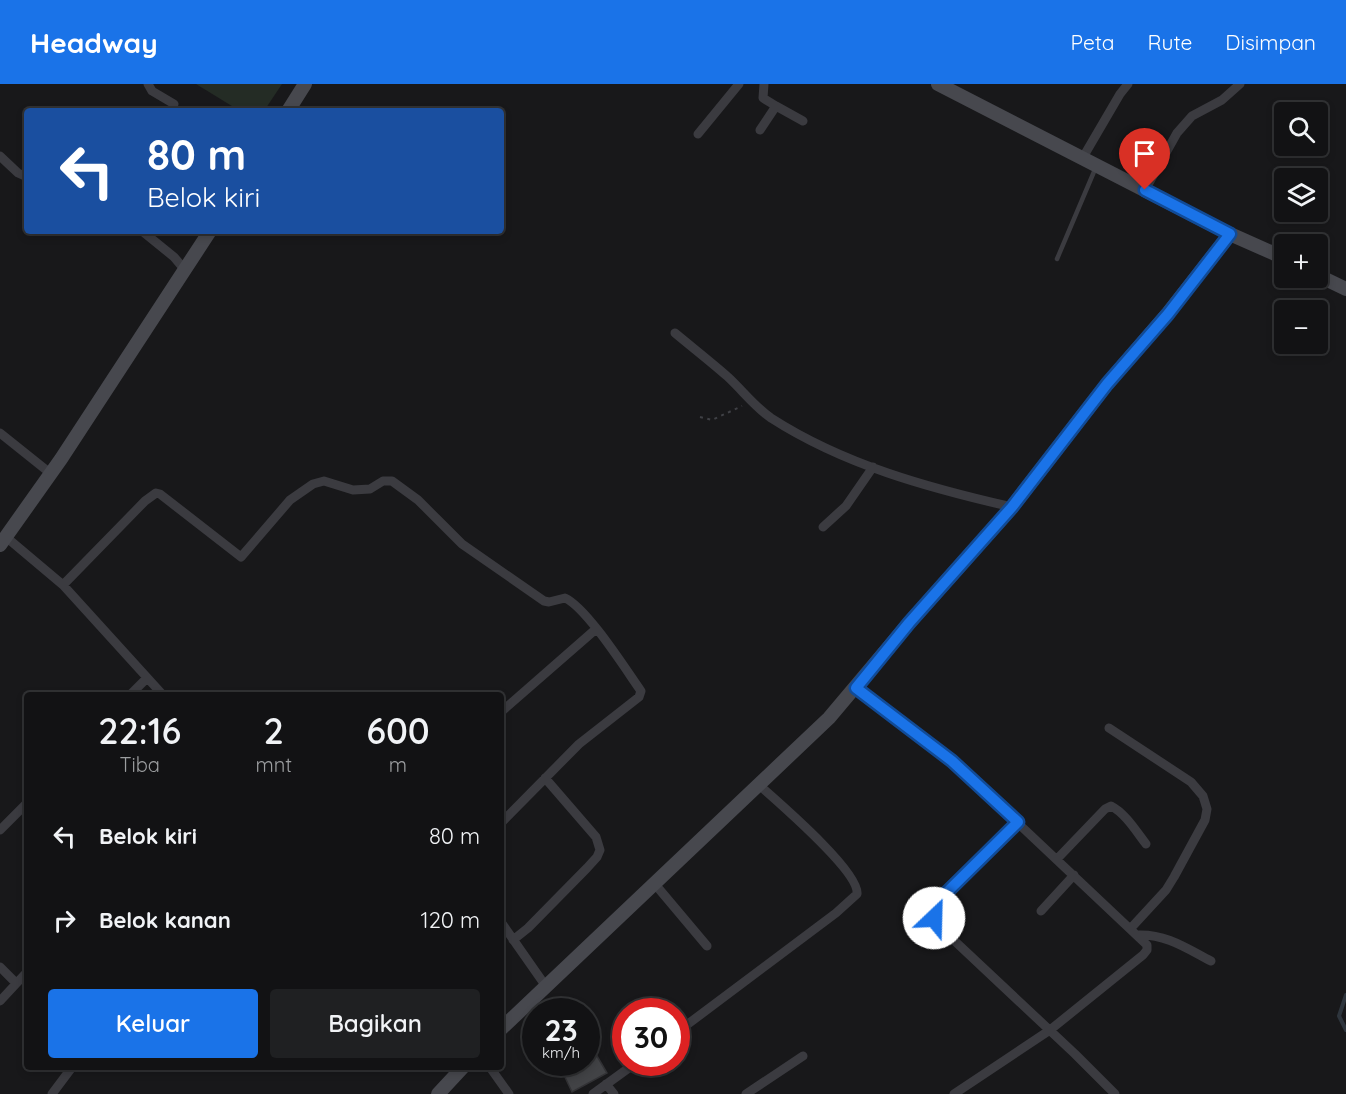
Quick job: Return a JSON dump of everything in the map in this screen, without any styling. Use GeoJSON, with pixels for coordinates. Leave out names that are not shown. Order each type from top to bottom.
{"type":"FeatureCollection","features":[{"type":"Feature","properties":{"kind":"street"},"geometry":{"type":"LineString","coordinates":[[148,84],[152,91],[174,104]]}},
{"type":"Feature","properties":{"kind":"street"},"geometry":{"type":"LineString","coordinates":[[290,108],[305,84]]}},
{"type":"Feature","properties":{"kind":"street"},"geometry":{"type":"LineString","coordinates":[[698,134],[739,84]]}},
{"type":"Feature","properties":{"kind":"street"},"geometry":{"type":"LineString","coordinates":[[764,84],[763,98],[803,121]]}},
{"type":"Feature","properties":{"kind":"street"},"geometry":{"type":"LineString","coordinates":[[938,84],[1230,234],[1274,254]]}},
{"type":"Feature","properties":{"kind":"street"},"geometry":{"type":"LineString","coordinates":[[1082,159],[1128,84]]}},
{"type":"Feature","properties":{"kind":"street"},"geometry":{"type":"LineString","coordinates":[[1145,190],[1177,133],[1192,116],[1222,100],[1240,84]]}},
{"type":"Feature","properties":{"kind":"street"},"geometry":{"type":"LineString","coordinates":[[760,130],[776,106]]}},
{"type":"Feature","properties":{"kind":"street"},"geometry":{"type":"LineString","coordinates":[[0,156],[24,176]]}},
{"type":"Feature","properties":{"kind":"street"},"geometry":{"type":"LineString","coordinates":[[146,234],[174,257],[185,270]]}},
{"type":"Feature","properties":{"kind":"street"},"geometry":{"type":"LineString","coordinates":[[160,692],[63,585],[3,541],[208,234]]}},
{"type":"Feature","properties":{"kind":"street"},"geometry":{"type":"LineString","coordinates":[[504,1026],[829,718],[909,623],[1012,507],[1107,384],[1168,314],[1230,234]]}},
{"type":"Feature","properties":{"kind":"street"},"geometry":{"type":"LineString","coordinates":[[1328,280],[1346,289]]}},
{"type":"Feature","properties":{"kind":"street"},"geometry":{"type":"LineString","coordinates":[[675,333],[729,378],[753,404],[770,418],[828,450],[849,460],[934,488],[1012,507]]}},
{"type":"Feature","properties":{"kind":"street"},"geometry":{"type":"LineString","coordinates":[[0,433],[50,473]]}},
{"type":"Feature","properties":{"kind":"street"},"geometry":{"type":"LineString","coordinates":[[823,527],[846,506],[873,467]]}},
{"type":"Feature","properties":{"kind":"street"},"geometry":{"type":"LineString","coordinates":[[63,585],[145,501],[156,493],[241,557],[290,500],[313,483],[324,482],[353,490],[370,489],[392,481],[418,500],[462,544],[544,601],[565,598],[571,601],[596,629],[641,694],[579,744],[504,820]]}},
{"type":"Feature","properties":{"kind":"street"},"geometry":{"type":"LineString","coordinates":[[504,709],[596,629]]}},
{"type":"Feature","properties":{"kind":"street"},"geometry":{"type":"LineString","coordinates":[[133,692],[147,678]]}},
{"type":"Feature","properties":{"kind":"street"},"geometry":{"type":"LineString","coordinates":[[856,688],[952,761],[1147,945],[1146,952],[1050,1030],[954,1094]]}},
{"type":"Feature","properties":{"kind":"street"},"geometry":{"type":"LineString","coordinates":[[1109,728],[1191,782],[1203,796],[1207,809],[1205,820],[1174,877],[1135,932]]}},
{"type":"Feature","properties":{"kind":"street"},"geometry":{"type":"LineString","coordinates":[[513,940],[528,928],[587,868],[600,850],[596,837],[545,778]]}},
{"type":"Feature","properties":{"kind":"street"},"geometry":{"type":"LineString","coordinates":[[690,1023],[828,920],[858,891],[852,879],[825,847],[759,785]]}},
{"type":"Feature","properties":{"kind":"street"},"geometry":{"type":"LineString","coordinates":[[0,830],[24,806]]}},
{"type":"Feature","properties":{"kind":"street"},"geometry":{"type":"LineString","coordinates":[[1057,859],[1105,809],[1111,806],[1133,826],[1146,844]]}},
{"type":"Feature","properties":{"kind":"street"},"geometry":{"type":"LineString","coordinates":[[1018,822],[953,884],[933,911],[938,925],[1115,1094]]}},
{"type":"Feature","properties":{"kind":"street"},"geometry":{"type":"LineString","coordinates":[[1041,911],[1074,875]]}},
{"type":"Feature","properties":{"kind":"street"},"geometry":{"type":"LineString","coordinates":[[654,883],[707,946]]}},
{"type":"Feature","properties":{"kind":"street"},"geometry":{"type":"LineString","coordinates":[[504,926],[545,985]]}},
{"type":"Feature","properties":{"kind":"street"},"geometry":{"type":"LineString","coordinates":[[1135,932],[1162,937],[1211,961]]}},
{"type":"Feature","properties":{"kind":"street"},"geometry":{"type":"LineString","coordinates":[[0,967],[16,983]]}},
{"type":"Feature","properties":{"kind":"street"},"geometry":{"type":"LineString","coordinates":[[0,1001],[24,975]]}},
{"type":"Feature","properties":{"kind":"street"},"geometry":{"type":"LineString","coordinates":[[746,1094],[802,1056]]}},
{"type":"Feature","properties":{"kind":"street"},"geometry":{"type":"LineString","coordinates":[[52,1094],[70,1070]]}},
{"type":"Feature","properties":{"kind":"street"},"geometry":{"type":"LineString","coordinates":[[438,1094],[460,1070]]}},
{"type":"Feature","properties":{"kind":"street"},"geometry":{"type":"LineString","coordinates":[[492,1070],[509,1094]]}},
{"type":"Feature","properties":{"kind":"street"},"geometry":{"type":"LineString","coordinates":[[593,1094],[617,1076]]}},
{"type":"Feature","properties":{"kind":"street"},"geometry":{"type":"LineString","coordinates":[[606,1084],[614,1094]]}},
{"type":"Feature","properties":{"kind":"lane"},"geometry":{"type":"LineString","coordinates":[[1057,259],[1096,166]]}},
{"type":"Feature","properties":{"kind":"path"},"geometry":{"type":"LineString","coordinates":[[700,417],[712,420],[729,411],[753,404]]}},
{"type":"Feature","properties":{"kind":"shaded area"},"geometry":{"type":"Polygon","coordinates":[[[196,84],[282,84],[266,108],[235,108],[196,84]]]}},
{"type":"Feature","properties":{"kind":"building"},"geometry":{"type":"Polygon","coordinates":[[[600,1061],[607,1073],[572,1092],[564,1076],[600,1076],[600,1061]]]}},
{"type":"Feature","properties":{"kind":"waterway"},"geometry":{"type":"LineString","coordinates":[[1346,995],[1339,1016],[1346,1030]]}},
{"type":"Feature","properties":{"kind":"route"},"geometry":{"type":"LineString","coordinates":[[934,918],[933,911],[953,884],[1018,822],[952,761],[856,688],[909,623],[1012,507],[1107,384],[1168,314],[1230,234],[1145,190]]}}]}
